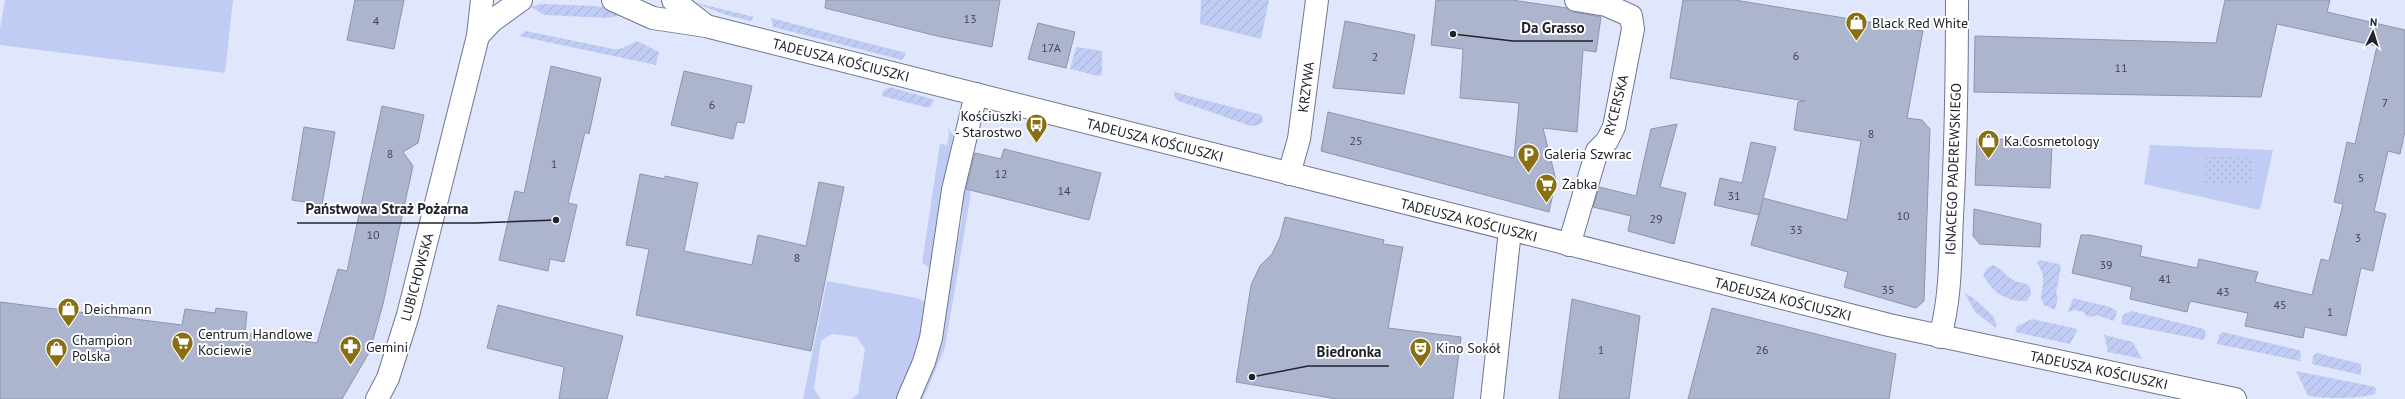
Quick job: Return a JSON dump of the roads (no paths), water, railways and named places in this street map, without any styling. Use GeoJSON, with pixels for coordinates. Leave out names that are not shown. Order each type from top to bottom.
{"type":"FeatureCollection","features":[{"type":"Feature","properties":{"kind":"street","name":"LUBICHOWSKA"},"geometry":{"type":"LineString","coordinates":[[377,399],[388,378],[408,315],[478,36],[482,0]]}},
{"type":"Feature","properties":{"kind":"street","name":"LUBICHOWSKA"},"geometry":{"type":"LineString","coordinates":[[478,36],[492,21],[521,0]]}},
{"type":"Feature","properties":{"kind":"street","name":"TADEUSZA KOŚCIUSZKI"},"geometry":{"type":"LineString","coordinates":[[613,0],[653,18],[706,26],[1940,338],[2002,349],[2235,399]]}},
{"type":"Feature","properties":{"kind":"street","name":"TADEUSZA KOŚCIUSZKI"},"geometry":{"type":"LineString","coordinates":[[673,0],[706,26]]}},
{"type":"Feature","properties":{"kind":"street","name":"KRZYWA"},"geometry":{"type":"LineString","coordinates":[[1289,174],[1299,139],[1318,0]]}},
{"type":"Feature","properties":{"kind":"street","name":"RYCERSKA"},"geometry":{"type":"LineString","coordinates":[[1569,245],[1597,151],[1607,141],[1614,127],[1633,29],[1631,16],[1606,6],[1576,0]]}},
{"type":"Feature","properties":{"kind":"street","name":"IGNACEGO PADEREWSKIEGO"},"geometry":{"type":"LineString","coordinates":[[1940,338],[1948,310],[1950,282],[1956,132],[1957,0]]}},
{"type":"Feature","properties":{"kind":"street"},"geometry":{"type":"LineString","coordinates":[[908,399],[924,362],[931,338],[954,190],[976,94]]}},
{"type":"Feature","properties":{"kind":"street"},"geometry":{"type":"LineString","coordinates":[[1492,399],[1510,230]]}},
{"type":"Feature","properties":{"kind":"place","name":"Da Grasso"},"geometry":{"type":"Point","coordinates":[1453,34]}},
{"type":"Feature","properties":{"kind":"place","name":"Black Red White"},"geometry":{"type":"Point","coordinates":[1857,42]}},
{"type":"Feature","properties":{"kind":"place","name":"Kościuszki - Starostwo"},"geometry":{"type":"Point","coordinates":[1037,144]}},
{"type":"Feature","properties":{"kind":"place","name":"Ka.Cosmetology"},"geometry":{"type":"Point","coordinates":[1988,160]}},
{"type":"Feature","properties":{"kind":"place","name":"Galeria Szwrac"},"geometry":{"type":"Point","coordinates":[1529,174]}},
{"type":"Feature","properties":{"kind":"place","name":"Żabka"},"geometry":{"type":"Point","coordinates":[1546,204]}},
{"type":"Feature","properties":{"kind":"place","name":"Państwowa Straż Pożarna"},"geometry":{"type":"Point","coordinates":[556,220]}},
{"type":"Feature","properties":{"kind":"place","name":"Deichmann"},"geometry":{"type":"Point","coordinates":[69,328]}},
{"type":"Feature","properties":{"kind":"place","name":"Centrum Handlowe Kociewie"},"geometry":{"type":"Point","coordinates":[182,362]}},
{"type":"Feature","properties":{"kind":"place","name":"Gemini"},"geometry":{"type":"Point","coordinates":[351,366]}},
{"type":"Feature","properties":{"kind":"place","name":"Champion Polska"},"geometry":{"type":"Point","coordinates":[56,368]}},
{"type":"Feature","properties":{"kind":"place","name":"Kino Sokół"},"geometry":{"type":"Point","coordinates":[1421,368]}},
{"type":"Feature","properties":{"kind":"place","name":"Biedronka"},"geometry":{"type":"Point","coordinates":[1252,377]}}]}
